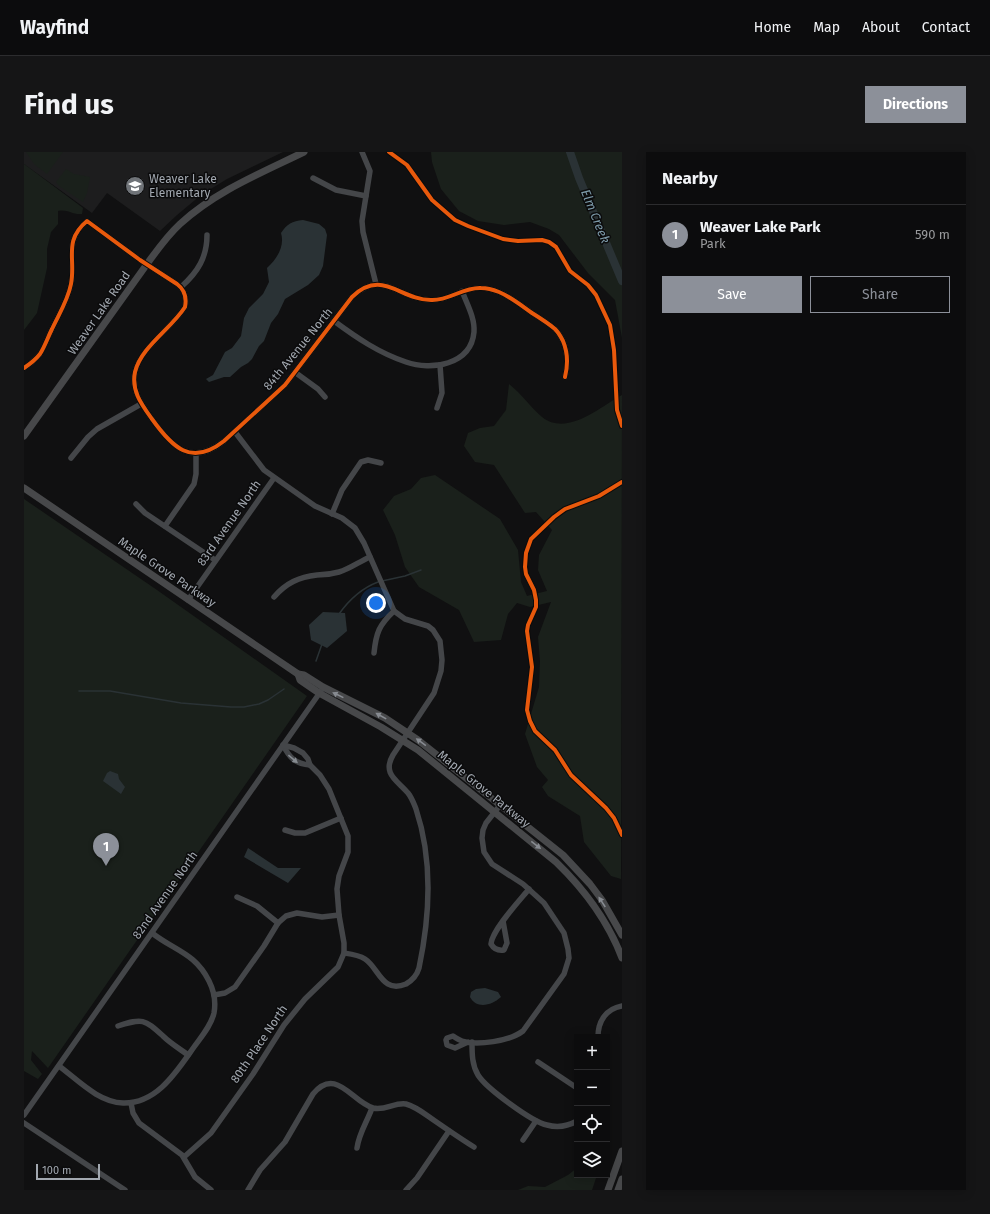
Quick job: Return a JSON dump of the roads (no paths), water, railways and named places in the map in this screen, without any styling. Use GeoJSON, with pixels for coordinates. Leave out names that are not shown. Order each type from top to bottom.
{"type":"FeatureCollection","features":[{"type":"Feature","properties":{"kind":"main road","name":"Weaver Lake Road"},"geometry":{"type":"LineString","coordinates":[[24,436],[146,264],[162,243],[179,225],[204,205],[237,185],[304,152]]}},
{"type":"Feature","properties":{"kind":"main road","name":"Maple Grove Parkway"},"geometry":{"type":"LineString","coordinates":[[24,488],[298,674],[300,680],[370,710],[408,732],[429,747],[548,843],[576,869],[602,900],[622,935]]}},
{"type":"Feature","properties":{"kind":"main road","name":"Maple Grove Parkway"},"geometry":{"type":"LineString","coordinates":[[321,690],[403,740],[543,850],[570,875],[594,905],[613,938],[622,958]]}},
{"type":"Feature","properties":{"kind":"main road"},"geometry":{"type":"LineString","coordinates":[[608,1190],[622,1151]]}},
{"type":"Feature","properties":{"kind":"main road"},"geometry":{"type":"LineString","coordinates":[[618,1190],[622,1179]]}},
{"type":"Feature","properties":{"kind":"street"},"geometry":{"type":"LineString","coordinates":[[362,152],[370,171],[362,221],[363,232],[376,284],[384,285],[417,297],[431,300],[439,300],[471,289],[481,288],[500,292],[555,329],[563,341],[565,348],[568,365],[565,377]]}},
{"type":"Feature","properties":{"kind":"street"},"geometry":{"type":"LineString","coordinates":[[314,178],[336,190],[366,196]]}},
{"type":"Feature","properties":{"kind":"street"},"geometry":{"type":"LineString","coordinates":[[24,368],[40,353],[66,301],[72,283],[72,245],[75,236],[87,221],[146,264],[181,287],[186,297],[185,307],[146,352],[137,366],[135,374],[135,390],[142,404],[170,442],[182,450],[196,453],[196,474],[194,484],[165,526]]}},
{"type":"Feature","properties":{"kind":"street"},"geometry":{"type":"LineString","coordinates":[[181,287],[195,273],[201,264],[205,254],[207,235]]}},
{"type":"Feature","properties":{"kind":"street","name":"84th Avenue North"},"geometry":{"type":"LineString","coordinates":[[196,453],[217,447],[278,392],[296,373],[334,321],[357,293],[363,288],[376,284]]}},
{"type":"Feature","properties":{"kind":"street"},"geometry":{"type":"LineString","coordinates":[[334,321],[366,344],[398,359],[422,366],[440,365],[458,358],[467,350],[473,339],[474,323],[462,292]]}},
{"type":"Feature","properties":{"kind":"street"},"geometry":{"type":"LineString","coordinates":[[437,408],[442,393],[440,365]]}},
{"type":"Feature","properties":{"kind":"street"},"geometry":{"type":"LineString","coordinates":[[296,373],[325,397]]}},
{"type":"Feature","properties":{"kind":"street"},"geometry":{"type":"LineString","coordinates":[[71,458],[88,437],[97,429],[142,404]]}},
{"type":"Feature","properties":{"kind":"street"},"geometry":{"type":"LineString","coordinates":[[235,432],[257,462],[274,478],[315,506],[342,518],[355,528],[360,535],[394,611],[405,619],[422,623],[433,630],[440,641],[442,648],[441,670],[434,693],[391,759],[389,770],[392,778],[409,794],[413,802],[420,825],[428,877],[427,923],[419,968],[417,974],[407,983],[395,986],[390,984],[382,980],[370,963],[365,959],[353,954],[344,953],[344,943],[338,915],[338,883],[348,852],[349,844],[346,828],[340,818],[325,782],[320,775],[310,765],[302,753],[294,748],[283,745]]}},
{"type":"Feature","properties":{"kind":"street"},"geometry":{"type":"LineString","coordinates":[[332,514],[342,490],[361,462],[368,460],[381,463]]}},
{"type":"Feature","properties":{"kind":"street","name":"83rd Avenue North"},"geometry":{"type":"LineString","coordinates":[[188,600],[274,478]]}},
{"type":"Feature","properties":{"kind":"street"},"geometry":{"type":"LineString","coordinates":[[136,504],[145,512],[215,560]]}},
{"type":"Feature","properties":{"kind":"street"},"geometry":{"type":"LineString","coordinates":[[274,598],[283,588],[296,580],[304,577],[338,573],[370,557]]}},
{"type":"Feature","properties":{"kind":"street"},"geometry":{"type":"LineString","coordinates":[[374,653],[379,628],[382,622],[394,611]]}},
{"type":"Feature","properties":{"kind":"street","name":"82nd Avenue North"},"geometry":{"type":"LineString","coordinates":[[24,1115],[321,690]]}},
{"type":"Feature","properties":{"kind":"street"},"geometry":{"type":"LineString","coordinates":[[283,745],[292,759],[299,764],[310,765]]}},
{"type":"Feature","properties":{"kind":"street"},"geometry":{"type":"LineString","coordinates":[[501,804],[486,823],[483,830],[482,838],[484,852],[492,864],[529,889],[544,903],[560,926],[567,941],[568,962],[564,974],[523,1031],[505,1040],[470,1042],[475,1068],[484,1083],[536,1121],[548,1126],[556,1127],[574,1122]]}},
{"type":"Feature","properties":{"kind":"street"},"geometry":{"type":"LineString","coordinates":[[285,830],[295,833],[305,833],[340,818]]}},
{"type":"Feature","properties":{"kind":"street"},"geometry":{"type":"LineString","coordinates":[[503,921],[507,942],[504,950],[500,950],[493,947],[491,944],[492,939],[503,921],[529,889]]}},
{"type":"Feature","properties":{"kind":"street"},"geometry":{"type":"LineString","coordinates":[[238,897],[257,906],[278,923]]}},
{"type":"Feature","properties":{"kind":"street"},"geometry":{"type":"LineString","coordinates":[[214,995],[225,993],[235,987],[278,923],[286,916],[297,913],[322,917],[338,915]]}},
{"type":"Feature","properties":{"kind":"street"},"geometry":{"type":"LineString","coordinates":[[59,1066],[101,1097],[118,1102],[131,1103],[145,1099],[155,1093],[174,1076],[211,1022],[214,1013],[214,995],[209,981],[197,962],[152,933]]}},
{"type":"Feature","properties":{"kind":"street","name":"80th Place North"},"geometry":{"type":"LineString","coordinates":[[184,1157],[211,1133],[253,1074],[284,1025],[305,999],[338,967],[344,953]]}},
{"type":"Feature","properties":{"kind":"street"},"geometry":{"type":"LineString","coordinates":[[598,1034],[604,1016],[612,1008],[622,1006]]}},
{"type":"Feature","properties":{"kind":"street"},"geometry":{"type":"LineString","coordinates":[[118,1026],[137,1021],[149,1024],[154,1027],[163,1037],[188,1055]]}},
{"type":"Feature","properties":{"kind":"street"},"geometry":{"type":"LineString","coordinates":[[538,1062],[574,1086]]}},
{"type":"Feature","properties":{"kind":"street"},"geometry":{"type":"LineString","coordinates":[[248,1190],[260,1170],[288,1138],[314,1094],[319,1088],[332,1084],[341,1087],[372,1108],[383,1109],[397,1104],[410,1105],[474,1147]]}},
{"type":"Feature","properties":{"kind":"street"},"geometry":{"type":"LineString","coordinates":[[131,1103],[133,1113],[139,1123],[184,1157],[195,1177],[211,1190]]}},
{"type":"Feature","properties":{"kind":"street"},"geometry":{"type":"LineString","coordinates":[[357,1148],[359,1136],[365,1127],[372,1108]]}},
{"type":"Feature","properties":{"kind":"street"},"geometry":{"type":"LineString","coordinates":[[523,1140],[536,1121]]}},
{"type":"Feature","properties":{"kind":"street"},"geometry":{"type":"LineString","coordinates":[[24,1123],[125,1190]]}},
{"type":"Feature","properties":{"kind":"street"},"geometry":{"type":"LineString","coordinates":[[406,1190],[417,1178],[450,1131]]}},
{"type":"Feature","properties":{"kind":"waterway","name":"Elm Creek"},"geometry":{"type":"LineString","coordinates":[[570,152],[579,178],[622,281]]}},
{"type":"Feature","properties":{"kind":"waterway"},"geometry":{"type":"LineString","coordinates":[[382,581],[405,576],[421,570]]}},
{"type":"Feature","properties":{"kind":"waterway"},"geometry":{"type":"LineString","coordinates":[[339,614],[356,595],[378,582]]}},
{"type":"Feature","properties":{"kind":"waterway"},"geometry":{"type":"LineString","coordinates":[[316,661],[322,644]]}},
{"type":"Feature","properties":{"kind":"waterway"},"geometry":{"type":"LineString","coordinates":[[79,691],[110,691],[181,703],[244,707],[259,704],[268,700],[284,689]]}},
{"type":"Feature","properties":{"kind":"place","name":"Weaver Lake Elementary"},"geometry":{"type":"Point","coordinates":[135,186]}},
{"type":"Feature","properties":{"kind":"place","name":"Weaver Lake Park"},"geometry":{"type":"Point","coordinates":[106,866]}}]}
